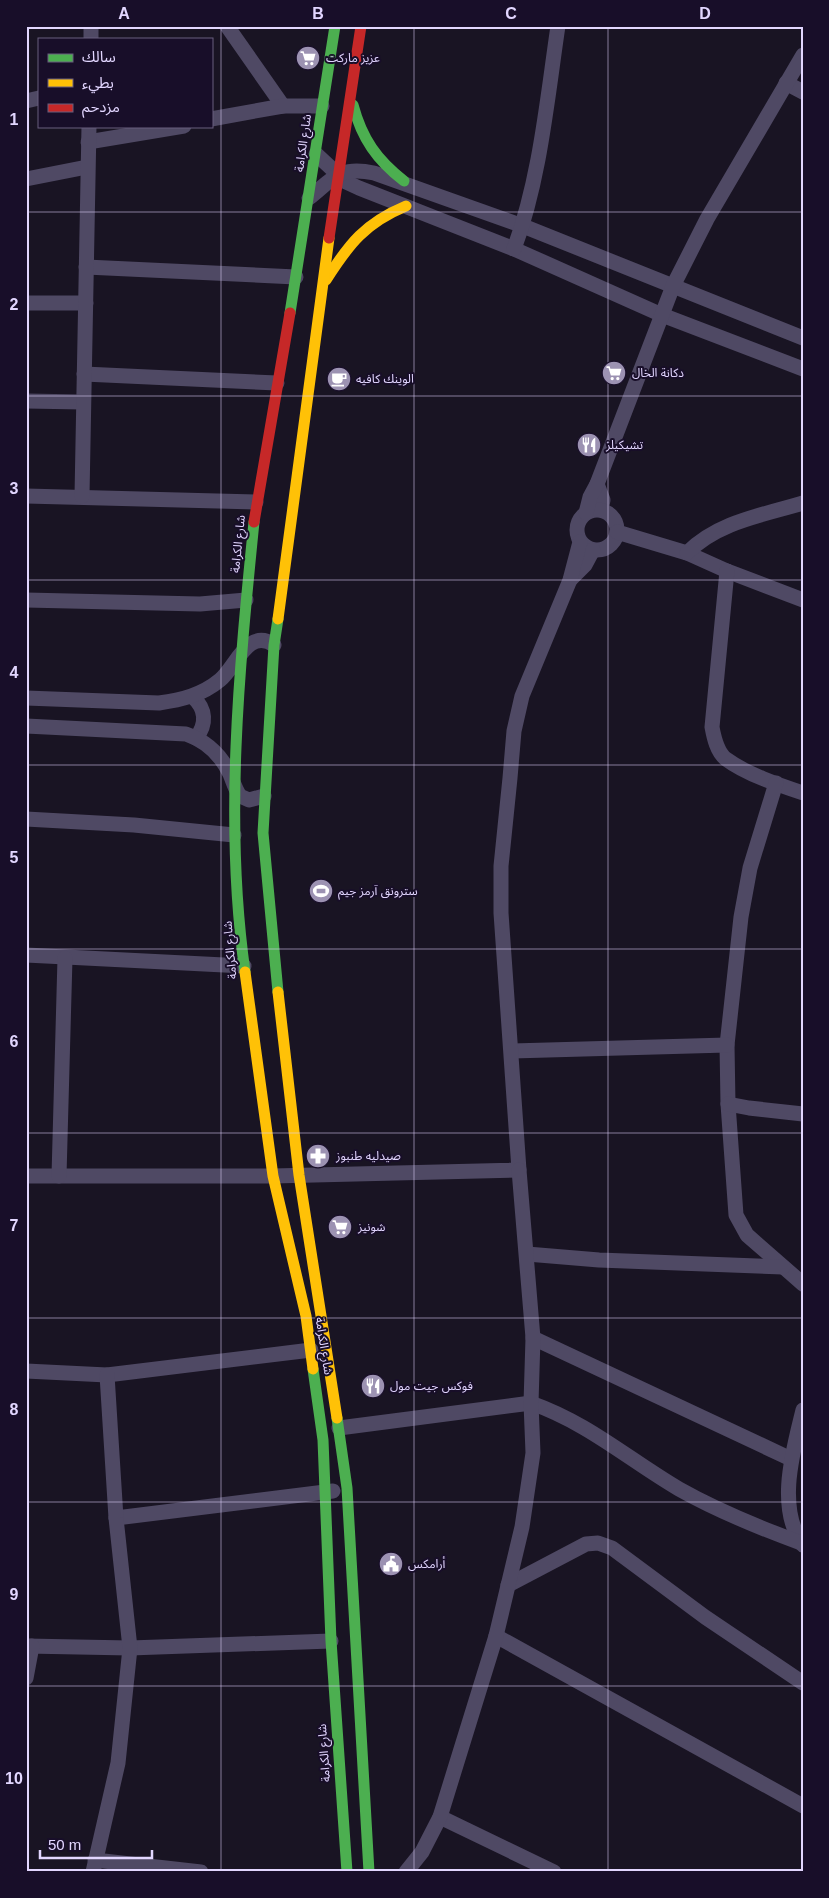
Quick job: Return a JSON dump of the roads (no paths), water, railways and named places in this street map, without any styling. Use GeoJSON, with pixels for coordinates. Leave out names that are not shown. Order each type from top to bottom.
{"type":"FeatureCollection","features":[{"type":"Feature","properties":{"kind":"street"},"geometry":{"type":"LineString","coordinates":[[227,26],[283,106]]}},
{"type":"Feature","properties":{"kind":"street","name":"شارع الكرامة"},"geometry":{"type":"LineString","coordinates":[[335,26],[296,277],[256,502],[241,654],[234,786],[234,835],[244,966],[273,1176],[306,1316],[323,1440],[331,1641],[346,1872]]}},
{"type":"Feature","properties":{"kind":"street","name":"شارع الكرامة"},"geometry":{"type":"LineString","coordinates":[[361,26],[338,175],[274,644],[262,833],[271,936],[298,1175],[347,1488],[369,1872]]}},
{"type":"Feature","properties":{"kind":"street"},"geometry":{"type":"LineString","coordinates":[[514,249],[522,226],[543,130],[558,26]]}},
{"type":"Feature","properties":{"kind":"street"},"geometry":{"type":"LineString","coordinates":[[406,1872],[422,1852],[440,1816],[496,1636],[522,1527],[533,1453],[531,1403],[533,1338],[501,913],[501,866],[514,731],[522,696],[570,580],[580,542],[578,526],[586,514],[590,497],[597,484],[673,286],[707,219],[803,55]]}},
{"type":"Feature","properties":{"kind":"street"},"geometry":{"type":"LineString","coordinates":[[786,83],[803,92]]}},
{"type":"Feature","properties":{"kind":"street"},"geometry":{"type":"LineString","coordinates":[[351,98],[358,126],[368,148],[378,161],[404,181]]}},
{"type":"Feature","properties":{"kind":"street"},"geometry":{"type":"LineString","coordinates":[[212,119],[283,106],[322,106]]}},
{"type":"Feature","properties":{"kind":"street"},"geometry":{"type":"LineString","coordinates":[[82,496],[89,128]]}},
{"type":"Feature","properties":{"kind":"street"},"geometry":{"type":"LineString","coordinates":[[88,142],[172,128]]}},
{"type":"Feature","properties":{"kind":"street"},"geometry":{"type":"LineString","coordinates":[[316,154],[346,182],[359,188],[514,249],[662,315],[803,369]]}},
{"type":"Feature","properties":{"kind":"street"},"geometry":{"type":"LineString","coordinates":[[26,179],[87,167]]}},
{"type":"Feature","properties":{"kind":"street"},"geometry":{"type":"LineString","coordinates":[[309,198],[338,175],[348,170],[358,170],[404,181],[803,338]]}},
{"type":"Feature","properties":{"kind":"street"},"geometry":{"type":"LineString","coordinates":[[323,284],[362,229],[382,214],[406,206]]}},
{"type":"Feature","properties":{"kind":"street"},"geometry":{"type":"LineString","coordinates":[[86,267],[296,277]]}},
{"type":"Feature","properties":{"kind":"street"},"geometry":{"type":"LineString","coordinates":[[26,303],[86,303]]}},
{"type":"Feature","properties":{"kind":"street"},"geometry":{"type":"LineString","coordinates":[[84,374],[277,383]]}},
{"type":"Feature","properties":{"kind":"street"},"geometry":{"type":"LineString","coordinates":[[26,400],[83,402]]}},
{"type":"Feature","properties":{"kind":"street"},"geometry":{"type":"LineString","coordinates":[[597,484],[603,500],[601,510]]}},
{"type":"Feature","properties":{"kind":"street"},"geometry":{"type":"LineString","coordinates":[[26,496],[256,502]]}},
{"type":"Feature","properties":{"kind":"street"},"geometry":{"type":"LineString","coordinates":[[687,553],[698,541],[726,526],[803,503]]}},
{"type":"Feature","properties":{"kind":"street"},"geometry":{"type":"LineString","coordinates":[[580,542],[593,550],[601,550],[609,547],[617,532],[614,518],[601,510],[586,514]]}},
{"type":"Feature","properties":{"kind":"street"},"geometry":{"type":"LineString","coordinates":[[617,532],[687,553],[727,571],[803,600]]}},
{"type":"Feature","properties":{"kind":"street"},"geometry":{"type":"LineString","coordinates":[[570,580],[585,565],[593,550]]}},
{"type":"Feature","properties":{"kind":"street"},"geometry":{"type":"LineString","coordinates":[[727,571],[712,727],[714,740],[725,758],[776,784],[803,793]]}},
{"type":"Feature","properties":{"kind":"street"},"geometry":{"type":"LineString","coordinates":[[26,600],[200,604],[246,600]]}},
{"type":"Feature","properties":{"kind":"street"},"geometry":{"type":"LineString","coordinates":[[26,698],[159,703],[193,696],[220,680],[246,646],[255,641],[265,640],[274,644]]}},
{"type":"Feature","properties":{"kind":"street"},"geometry":{"type":"LineString","coordinates":[[193,696],[201,707],[204,720],[196,738]]}},
{"type":"Feature","properties":{"kind":"street"},"geometry":{"type":"LineString","coordinates":[[26,726],[175,733],[196,738],[218,755],[240,796],[244,799],[254,800],[264,796]]}},
{"type":"Feature","properties":{"kind":"street"},"geometry":{"type":"LineString","coordinates":[[776,784],[750,868],[741,917],[728,1045],[728,1104],[736,1215],[747,1235],[803,1284]]}},
{"type":"Feature","properties":{"kind":"street"},"geometry":{"type":"LineString","coordinates":[[26,819],[134,825],[234,835]]}},
{"type":"Feature","properties":{"kind":"street"},"geometry":{"type":"LineString","coordinates":[[26,955],[244,966]]}},
{"type":"Feature","properties":{"kind":"street"},"geometry":{"type":"LineString","coordinates":[[59,1176],[65,958]]}},
{"type":"Feature","properties":{"kind":"street"},"geometry":{"type":"LineString","coordinates":[[512,1051],[728,1045]]}},
{"type":"Feature","properties":{"kind":"street"},"geometry":{"type":"LineString","coordinates":[[728,1104],[803,1114]]}},
{"type":"Feature","properties":{"kind":"street"},"geometry":{"type":"LineString","coordinates":[[26,1176],[273,1176],[519,1170]]}},
{"type":"Feature","properties":{"kind":"street"},"geometry":{"type":"LineString","coordinates":[[527,1254],[599,1260],[783,1267]]}},
{"type":"Feature","properties":{"kind":"street"},"geometry":{"type":"LineString","coordinates":[[533,1338],[791,1459]]}},
{"type":"Feature","properties":{"kind":"street"},"geometry":{"type":"LineString","coordinates":[[27,1374],[107,1375],[311,1350]]}},
{"type":"Feature","properties":{"kind":"street"},"geometry":{"type":"LineString","coordinates":[[107,1375],[116,1518],[130,1648],[118,1763],[94,1866],[201,1872]]}},
{"type":"Feature","properties":{"kind":"street"},"geometry":{"type":"LineString","coordinates":[[339,1428],[531,1403],[561,1413],[679,1489],[711,1506],[802,1544]]}},
{"type":"Feature","properties":{"kind":"street"},"geometry":{"type":"LineString","coordinates":[[802,1544],[793,1527],[789,1472],[803,1410]]}},
{"type":"Feature","properties":{"kind":"street"},"geometry":{"type":"LineString","coordinates":[[116,1518],[347,1488]]}},
{"type":"Feature","properties":{"kind":"street"},"geometry":{"type":"LineString","coordinates":[[508,1584],[582,1546],[598,1543],[612,1548],[690,1606],[803,1683]]}},
{"type":"Feature","properties":{"kind":"street"},"geometry":{"type":"LineString","coordinates":[[496,1636],[803,1806]]}},
{"type":"Feature","properties":{"kind":"street"},"geometry":{"type":"LineString","coordinates":[[26,1678],[29,1646],[130,1648],[331,1641]]}},
{"type":"Feature","properties":{"kind":"street"},"geometry":{"type":"LineString","coordinates":[[440,1816],[554,1872]]}},
{"type":"Feature","properties":{"kind":"place","name":"عزيز ماركت"},"geometry":{"type":"Point","coordinates":[308,58]}},
{"type":"Feature","properties":{"kind":"place","name":"دكانة الخال"},"geometry":{"type":"Point","coordinates":[614,373]}},
{"type":"Feature","properties":{"kind":"place","name":"الوينك كافيه"},"geometry":{"type":"Point","coordinates":[339,379]}},
{"type":"Feature","properties":{"kind":"place","name":"تشيكيلز"},"geometry":{"type":"Point","coordinates":[589,445]}},
{"type":"Feature","properties":{"kind":"place","name":"سترونق آرمز جيم"},"geometry":{"type":"Point","coordinates":[321,891]}},
{"type":"Feature","properties":{"kind":"place","name":"صيدليه طنبوز"},"geometry":{"type":"Point","coordinates":[318,1156]}},
{"type":"Feature","properties":{"kind":"place","name":"شونيز"},"geometry":{"type":"Point","coordinates":[340,1227]}},
{"type":"Feature","properties":{"kind":"place","name":"فوكس جيت مول"},"geometry":{"type":"Point","coordinates":[373,1386]}},
{"type":"Feature","properties":{"kind":"place","name":"أرامكس"},"geometry":{"type":"Point","coordinates":[391,1564]}}]}
